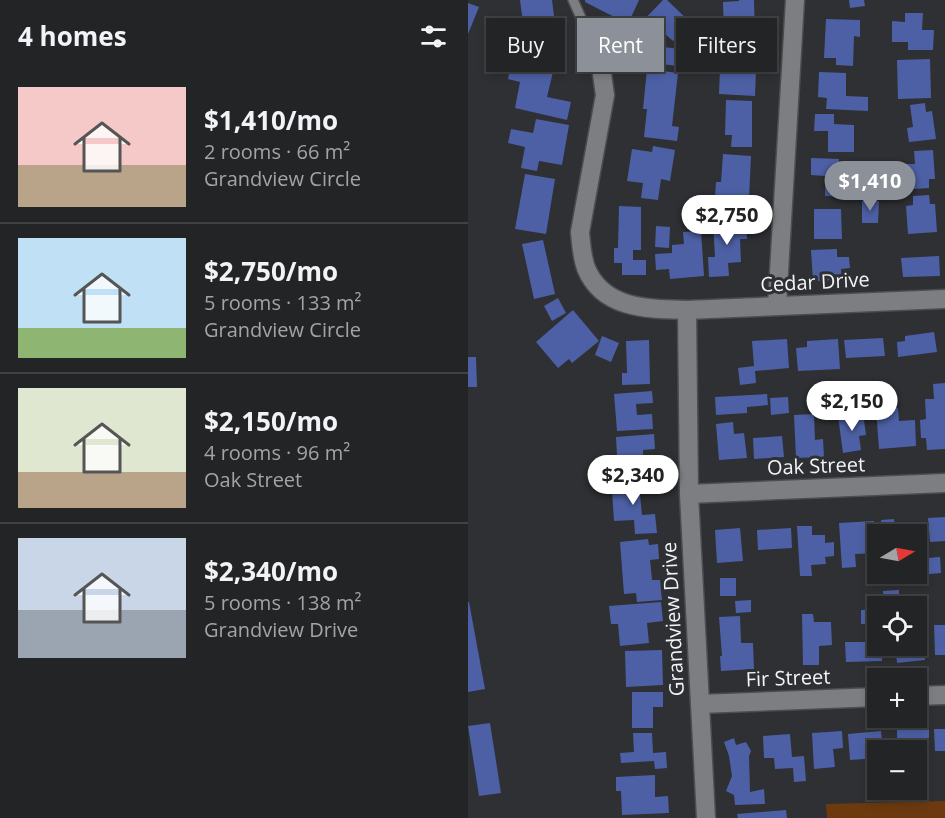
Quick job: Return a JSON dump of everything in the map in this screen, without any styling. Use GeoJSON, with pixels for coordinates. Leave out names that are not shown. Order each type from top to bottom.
{"type":"FeatureCollection","features":[{"type":"Feature","properties":{"kind":"street"},"geometry":{"type":"LineString","coordinates":[[777,306],[795,0]]}},
{"type":"Feature","properties":{"kind":"street","name":"Cedar Drive"},"geometry":{"type":"LineString","coordinates":[[602,72],[605,95],[580,232],[586,269],[598,288],[612,298],[629,306],[687,310],[945,299]]}},
{"type":"Feature","properties":{"kind":"street","name":"Grandview Drive"},"geometry":{"type":"LineString","coordinates":[[687,310],[689,494],[706,818]]}},
{"type":"Feature","properties":{"kind":"street","name":"Oak Street"},"geometry":{"type":"LineString","coordinates":[[689,494],[945,483]]}},
{"type":"Feature","properties":{"kind":"street"},"geometry":{"type":"LineString","coordinates":[[927,696],[945,695]]}},
{"type":"Feature","properties":{"kind":"street","name":"Fir Street"},"geometry":{"type":"LineString","coordinates":[[700,704],[867,698]]}},
{"type":"Feature","properties":{"kind":"lane"},"geometry":{"type":"LineString","coordinates":[[573,0],[581,18]]}},
{"type":"Feature","properties":{"kind":"shaded area"},"geometry":{"type":"Polygon","coordinates":[[[945,801],[945,818],[827,818],[826,804],[945,801]]]}},
{"type":"Feature","properties":{"kind":"building"},"geometry":{"type":"Polygon","coordinates":[[[520,0],[552,0],[554,16],[552,18],[522,18],[520,0]]]}},
{"type":"Feature","properties":{"kind":"building"},"geometry":{"type":"Polygon","coordinates":[[[585,0],[639,0],[631,18],[616,18],[585,0]]]}},
{"type":"Feature","properties":{"kind":"building"},"geometry":{"type":"Polygon","coordinates":[[[663,0],[667,0],[686,18],[676,18],[676,38],[673,41],[664,35],[664,18],[646,18],[663,0]]]}},
{"type":"Feature","properties":{"kind":"building"},"geometry":{"type":"Polygon","coordinates":[[[754,0],[754,18],[723,18],[723,2],[754,0]]]}},
{"type":"Feature","properties":{"kind":"building"},"geometry":{"type":"Polygon","coordinates":[[[849,0],[864,0],[865,6],[850,8],[849,0]]]}},
{"type":"Feature","properties":{"kind":"building"},"geometry":{"type":"Polygon","coordinates":[[[468,3],[479,7],[468,34],[468,3]]]}},
{"type":"Feature","properties":{"kind":"building"},"geometry":{"type":"Polygon","coordinates":[[[905,13],[923,13],[922,30],[934,30],[933,50],[908,50],[908,42],[892,42],[892,21],[905,22],[905,13]]]}},
{"type":"Feature","properties":{"kind":"building"},"geometry":{"type":"Polygon","coordinates":[[[826,19],[860,20],[860,37],[854,36],[853,66],[836,65],[836,58],[824,58],[826,19]]]}},
{"type":"Feature","properties":{"kind":"building"},"geometry":{"type":"Polygon","coordinates":[[[664,47],[676,49],[676,66],[664,64],[664,47]]]}},
{"type":"Feature","properties":{"kind":"building"},"geometry":{"type":"Polygon","coordinates":[[[930,59],[931,98],[898,99],[897,60],[930,59]]]}},
{"type":"Feature","properties":{"kind":"building"},"geometry":{"type":"Polygon","coordinates":[[[509,72],[553,72],[547,97],[571,102],[567,120],[515,108],[520,82],[508,79],[509,72]]]}},
{"type":"Feature","properties":{"kind":"building"},"geometry":{"type":"Polygon","coordinates":[[[647,72],[678,73],[672,126],[679,127],[677,141],[644,137],[647,109],[643,109],[647,72]]]}},
{"type":"Feature","properties":{"kind":"building"},"geometry":{"type":"Polygon","coordinates":[[[720,72],[756,72],[755,96],[719,94],[720,72]]]}},
{"type":"Feature","properties":{"kind":"building"},"geometry":{"type":"Polygon","coordinates":[[[819,72],[846,73],[846,96],[868,97],[868,111],[826,109],[827,98],[818,97],[819,72]]]}},
{"type":"Feature","properties":{"kind":"building"},"geometry":{"type":"Polygon","coordinates":[[[726,100],[752,101],[752,147],[731,147],[732,135],[725,135],[726,100]]]}},
{"type":"Feature","properties":{"kind":"building"},"geometry":{"type":"Polygon","coordinates":[[[925,103],[926,112],[932,111],[936,139],[909,142],[907,128],[913,127],[910,105],[925,103]]]}},
{"type":"Feature","properties":{"kind":"building"},"geometry":{"type":"Polygon","coordinates":[[[815,114],[834,114],[834,124],[854,125],[854,152],[828,152],[828,131],[814,131],[815,114]]]}},
{"type":"Feature","properties":{"kind":"building"},"geometry":{"type":"Polygon","coordinates":[[[536,119],[569,125],[562,165],[539,161],[537,171],[521,168],[525,147],[508,143],[511,129],[533,133],[536,119]]]}},
{"type":"Feature","properties":{"kind":"building"},"geometry":{"type":"Polygon","coordinates":[[[653,146],[675,150],[670,181],[661,179],[658,200],[641,198],[643,183],[627,181],[632,149],[652,152],[653,146]]]}},
{"type":"Feature","properties":{"kind":"building"},"geometry":{"type":"Polygon","coordinates":[[[933,150],[935,179],[929,179],[929,188],[912,189],[912,180],[904,180],[903,164],[915,164],[914,151],[933,150]]]}},
{"type":"Feature","properties":{"kind":"building"},"geometry":{"type":"Polygon","coordinates":[[[723,154],[751,156],[749,198],[715,197],[716,182],[721,182],[723,154]]]}},
{"type":"Feature","properties":{"kind":"building"},"geometry":{"type":"Polygon","coordinates":[[[811,158],[839,159],[839,167],[848,167],[848,184],[853,184],[853,197],[825,196],[825,176],[811,175],[811,158]]]}},
{"type":"Feature","properties":{"kind":"building"},"geometry":{"type":"Polygon","coordinates":[[[525,174],[555,179],[546,234],[515,229],[525,174]]]}},
{"type":"Feature","properties":{"kind":"building"},"geometry":{"type":"Polygon","coordinates":[[[929,195],[930,204],[935,204],[937,232],[908,234],[906,206],[913,205],[913,196],[929,195]]]}},
{"type":"Feature","properties":{"kind":"building"},"geometry":{"type":"Polygon","coordinates":[[[862,201],[879,201],[878,223],[862,223],[862,201]]]}},
{"type":"Feature","properties":{"kind":"building"},"geometry":{"type":"Polygon","coordinates":[[[619,206],[641,207],[641,250],[633,250],[633,260],[646,260],[646,275],[622,275],[622,263],[614,263],[614,248],[618,248],[619,206]]]}},
{"type":"Feature","properties":{"kind":"building"},"geometry":{"type":"Polygon","coordinates":[[[814,209],[841,209],[842,239],[814,239],[814,209]]]}},
{"type":"Feature","properties":{"kind":"building"},"geometry":{"type":"Polygon","coordinates":[[[746,220],[747,239],[740,239],[741,262],[728,263],[729,276],[709,277],[708,257],[715,257],[713,221],[746,220]]]}},
{"type":"Feature","properties":{"kind":"building"},"geometry":{"type":"Polygon","coordinates":[[[656,226],[670,227],[669,248],[655,247],[656,226]]]}},
{"type":"Feature","properties":{"kind":"building"},"geometry":{"type":"Polygon","coordinates":[[[701,231],[704,276],[670,279],[669,269],[656,270],[655,254],[672,253],[672,245],[684,244],[683,232],[701,231]]]}},
{"type":"Feature","properties":{"kind":"building"},"geometry":{"type":"Polygon","coordinates":[[[543,240],[555,294],[534,299],[522,244],[543,240]]]}},
{"type":"Feature","properties":{"kind":"building"},"geometry":{"type":"Polygon","coordinates":[[[837,249],[837,257],[849,257],[850,268],[841,269],[842,280],[813,281],[811,250],[837,249]]]}},
{"type":"Feature","properties":{"kind":"building"},"geometry":{"type":"Polygon","coordinates":[[[939,256],[940,276],[903,277],[901,258],[939,256]]]}},
{"type":"Feature","properties":{"kind":"building"},"geometry":{"type":"Polygon","coordinates":[[[558,298],[566,313],[552,321],[544,306],[558,298]]]}},
{"type":"Feature","properties":{"kind":"building"},"geometry":{"type":"Polygon","coordinates":[[[573,310],[599,341],[572,363],[569,359],[558,368],[536,342],[573,310]]]}},
{"type":"Feature","properties":{"kind":"building"},"geometry":{"type":"Polygon","coordinates":[[[934,332],[937,352],[898,357],[897,342],[905,341],[905,336],[934,332]]]}},
{"type":"Feature","properties":{"kind":"building"},"geometry":{"type":"Polygon","coordinates":[[[602,336],[619,343],[611,362],[595,355],[602,336]]]}},
{"type":"Feature","properties":{"kind":"building"},"geometry":{"type":"Polygon","coordinates":[[[883,338],[885,356],[846,358],[844,340],[883,338]]]}},
{"type":"Feature","properties":{"kind":"building"},"geometry":{"type":"Polygon","coordinates":[[[787,339],[789,368],[755,371],[756,383],[740,385],[738,368],[754,366],[752,341],[787,339]]]}},
{"type":"Feature","properties":{"kind":"building"},"geometry":{"type":"Polygon","coordinates":[[[838,339],[840,369],[798,371],[796,348],[807,347],[807,341],[838,339]]]}},
{"type":"Feature","properties":{"kind":"building"},"geometry":{"type":"Polygon","coordinates":[[[649,340],[650,384],[622,385],[622,373],[627,373],[626,341],[649,340]]]}},
{"type":"Feature","properties":{"kind":"building"},"geometry":{"type":"Polygon","coordinates":[[[468,357],[476,357],[477,387],[468,387],[468,357]]]}},
{"type":"Feature","properties":{"kind":"building"},"geometry":{"type":"Polygon","coordinates":[[[945,383],[945,449],[927,450],[926,438],[921,438],[920,420],[926,419],[925,399],[934,399],[933,384],[945,383]]]}},
{"type":"Feature","properties":{"kind":"building"},"geometry":{"type":"Polygon","coordinates":[[[829,388],[830,406],[811,407],[810,389],[829,388]]]}},
{"type":"Feature","properties":{"kind":"building"},"geometry":{"type":"Polygon","coordinates":[[[652,391],[653,403],[636,404],[637,415],[652,414],[653,429],[617,431],[614,394],[652,391]]]}},
{"type":"Feature","properties":{"kind":"building"},"geometry":{"type":"Polygon","coordinates":[[[845,392],[847,406],[833,407],[832,394],[845,392]]]}},
{"type":"Feature","properties":{"kind":"building"},"geometry":{"type":"Polygon","coordinates":[[[767,394],[768,405],[747,407],[747,413],[716,415],[715,397],[767,394]]]}},
{"type":"Feature","properties":{"kind":"building"},"geometry":{"type":"Polygon","coordinates":[[[788,397],[789,413],[771,415],[770,398],[788,397]]]}},
{"type":"Feature","properties":{"kind":"building"},"geometry":{"type":"Polygon","coordinates":[[[898,408],[899,421],[915,420],[916,446],[879,449],[876,409],[898,408]]]}},
{"type":"Feature","properties":{"kind":"building"},"geometry":{"type":"Polygon","coordinates":[[[863,413],[866,435],[859,436],[861,450],[843,453],[838,416],[863,413]]]}},
{"type":"Feature","properties":{"kind":"building"},"geometry":{"type":"Polygon","coordinates":[[[814,414],[815,440],[823,439],[824,457],[796,458],[794,415],[814,414]]]}},
{"type":"Feature","properties":{"kind":"building"},"geometry":{"type":"Polygon","coordinates":[[[733,422],[734,434],[744,433],[747,458],[719,460],[716,424],[733,422]]]}},
{"type":"Feature","properties":{"kind":"building"},"geometry":{"type":"Polygon","coordinates":[[[654,434],[655,449],[643,450],[644,472],[618,474],[616,437],[654,434]]]}},
{"type":"Feature","properties":{"kind":"building"},"geometry":{"type":"Polygon","coordinates":[[[782,436],[784,457],[754,459],[753,438],[782,436]]]}},
{"type":"Feature","properties":{"kind":"building"},"geometry":{"type":"Polygon","coordinates":[[[647,480],[648,494],[640,494],[642,515],[655,514],[657,533],[635,534],[634,520],[614,521],[612,491],[619,491],[618,482],[647,480]]]}},
{"type":"Feature","properties":{"kind":"building"},"geometry":{"type":"Polygon","coordinates":[[[945,517],[945,541],[930,542],[928,518],[945,517]]]}},
{"type":"Feature","properties":{"kind":"building"},"geometry":{"type":"Polygon","coordinates":[[[894,519],[895,524],[881,524],[881,520],[894,519]]]}},
{"type":"Feature","properties":{"kind":"building"},"geometry":{"type":"Polygon","coordinates":[[[874,521],[874,524],[867,524],[867,553],[855,554],[856,567],[842,568],[839,523],[874,521]]]}},
{"type":"Feature","properties":{"kind":"building"},"geometry":{"type":"Polygon","coordinates":[[[797,526],[812,526],[812,535],[825,535],[825,543],[834,542],[834,556],[825,557],[826,564],[811,565],[812,576],[800,576],[797,526]]]}},
{"type":"Feature","properties":{"kind":"building"},"geometry":{"type":"Polygon","coordinates":[[[740,528],[743,561],[717,563],[715,530],[740,528]]]}},
{"type":"Feature","properties":{"kind":"building"},"geometry":{"type":"Polygon","coordinates":[[[791,528],[792,548],[758,550],[757,530],[791,528]]]}},
{"type":"Feature","properties":{"kind":"building"},"geometry":{"type":"Polygon","coordinates":[[[648,539],[649,545],[658,544],[659,559],[650,560],[652,580],[660,580],[662,600],[637,602],[636,593],[624,594],[620,542],[648,539]]]}},
{"type":"Feature","properties":{"kind":"building"},"geometry":{"type":"Polygon","coordinates":[[[940,557],[941,573],[927,574],[927,558],[940,557]]]}},
{"type":"Feature","properties":{"kind":"building"},"geometry":{"type":"Polygon","coordinates":[[[720,578],[736,578],[736,596],[720,596],[720,578]]]}},
{"type":"Feature","properties":{"kind":"building"},"geometry":{"type":"Polygon","coordinates":[[[899,590],[899,596],[883,596],[883,591],[899,590]]]}},
{"type":"Feature","properties":{"kind":"building"},"geometry":{"type":"Polygon","coordinates":[[[751,600],[751,612],[736,613],[735,601],[751,600]]]}},
{"type":"Feature","properties":{"kind":"building"},"geometry":{"type":"Polygon","coordinates":[[[468,602],[485,689],[468,692],[468,602]]]}},
{"type":"Feature","properties":{"kind":"building"},"geometry":{"type":"Polygon","coordinates":[[[661,602],[663,621],[647,623],[649,643],[620,646],[618,624],[611,624],[609,606],[661,602]]]}},
{"type":"Feature","properties":{"kind":"building"},"geometry":{"type":"Polygon","coordinates":[[[861,610],[867,610],[867,624],[861,624],[861,610]]]}},
{"type":"Feature","properties":{"kind":"building"},"geometry":{"type":"Polygon","coordinates":[[[802,614],[813,614],[814,622],[831,622],[832,645],[819,646],[819,665],[803,665],[802,614]]]}},
{"type":"Feature","properties":{"kind":"building"},"geometry":{"type":"Polygon","coordinates":[[[740,616],[741,643],[753,643],[754,669],[721,671],[719,617],[740,616]]]}},
{"type":"Feature","properties":{"kind":"building"},"geometry":{"type":"Polygon","coordinates":[[[934,625],[945,625],[945,655],[935,655],[934,625]]]}},
{"type":"Feature","properties":{"kind":"building"},"geometry":{"type":"Polygon","coordinates":[[[845,642],[867,642],[867,656],[882,656],[882,661],[846,662],[845,642]]]}},
{"type":"Feature","properties":{"kind":"building"},"geometry":{"type":"Polygon","coordinates":[[[662,650],[663,685],[626,687],[625,651],[662,650]]]}},
{"type":"Feature","properties":{"kind":"building"},"geometry":{"type":"Polygon","coordinates":[[[896,656],[925,656],[925,660],[897,663],[896,656]]]}},
{"type":"Feature","properties":{"kind":"building"},"geometry":{"type":"Polygon","coordinates":[[[632,692],[663,692],[663,707],[653,707],[653,728],[632,728],[632,692]]]}},
{"type":"Feature","properties":{"kind":"building"},"geometry":{"type":"Polygon","coordinates":[[[490,723],[501,793],[479,796],[468,726],[490,723]]]}},
{"type":"Feature","properties":{"kind":"building"},"geometry":{"type":"Polygon","coordinates":[[[934,729],[945,729],[945,751],[935,751],[934,729]]]}},
{"type":"Feature","properties":{"kind":"building"},"geometry":{"type":"Polygon","coordinates":[[[897,730],[929,730],[929,766],[927,766],[927,740],[897,740],[897,730]]]}},
{"type":"Feature","properties":{"kind":"building"},"geometry":{"type":"Polygon","coordinates":[[[842,731],[843,748],[833,749],[835,767],[814,769],[812,733],[842,731]]]}},
{"type":"Feature","properties":{"kind":"building"},"geometry":{"type":"Polygon","coordinates":[[[881,731],[882,740],[867,740],[867,759],[850,760],[848,734],[881,731]]]}},
{"type":"Feature","properties":{"kind":"building"},"geometry":{"type":"Polygon","coordinates":[[[633,733],[652,733],[653,753],[666,752],[667,768],[655,769],[654,761],[621,763],[620,753],[634,752],[633,733]]]}},
{"type":"Feature","properties":{"kind":"building"},"geometry":{"type":"Polygon","coordinates":[[[790,734],[792,757],[804,756],[806,781],[794,782],[793,768],[775,769],[774,758],[764,758],[763,736],[790,734]]]}},
{"type":"Feature","properties":{"kind":"building"},"geometry":{"type":"Polygon","coordinates":[[[734,738],[736,745],[746,742],[751,751],[749,756],[750,792],[764,789],[765,804],[735,805],[734,795],[726,791],[732,776],[724,742],[734,738]]]}},
{"type":"Feature","properties":{"kind":"building"},"geometry":{"type":"Polygon","coordinates":[[[655,775],[655,797],[668,796],[669,813],[622,815],[621,791],[616,791],[616,777],[655,775]]]}},
{"type":"Feature","properties":{"kind":"building"},"geometry":{"type":"Polygon","coordinates":[[[786,810],[787,818],[738,818],[737,814],[786,810]]]}}]}
